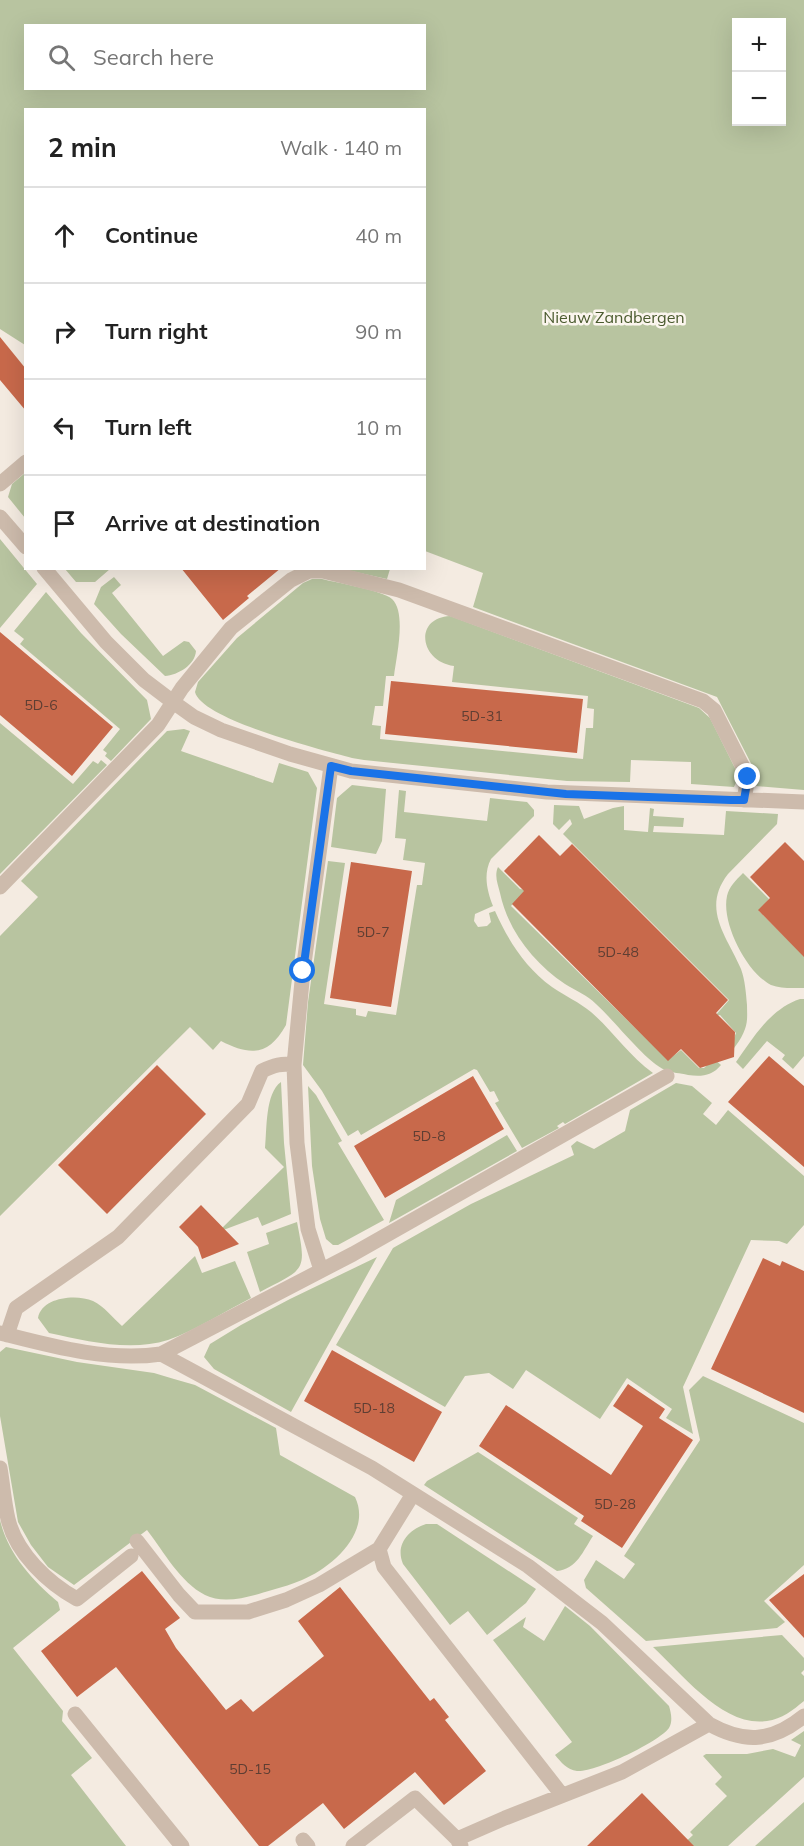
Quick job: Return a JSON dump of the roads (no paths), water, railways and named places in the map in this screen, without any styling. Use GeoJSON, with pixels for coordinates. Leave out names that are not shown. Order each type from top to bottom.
{"type":"FeatureCollection","features":[{"type":"Feature","properties":{"kind":"lane"},"geometry":{"type":"LineString","coordinates":[[0,484],[24,464]]}},
{"type":"Feature","properties":{"kind":"lane"},"geometry":{"type":"LineString","coordinates":[[0,517],[24,545]]}},
{"type":"Feature","properties":{"kind":"lane"},"geometry":{"type":"LineString","coordinates":[[46,570],[106,642],[144,680],[173,702],[194,717],[221,730],[290,754],[351,771],[566,794],[804,802]]}},
{"type":"Feature","properties":{"kind":"lane"},"geometry":{"type":"LineString","coordinates":[[0,887],[158,725],[173,702],[231,628],[291,580],[315,570],[399,590],[703,701],[714,710],[748,777],[744,800]]}},
{"type":"Feature","properties":{"kind":"lane"},"geometry":{"type":"LineString","coordinates":[[321,1270],[306,1218],[297,1143],[294,1065],[303,971],[331,766]]}},
{"type":"Feature","properties":{"kind":"lane"},"geometry":{"type":"LineString","coordinates":[[294,1065],[285,1063],[273,1065],[262,1071],[248,1104],[118,1237],[16,1308],[3,1334],[55,1347],[113,1355],[161,1354],[372,1243],[668,1076]]}},
{"type":"Feature","properties":{"kind":"lane"},"geometry":{"type":"LineString","coordinates":[[161,1354],[363,1463],[528,1566],[581,1606],[709,1724],[727,1734],[741,1738],[759,1738],[795,1723],[804,1716]]}},
{"type":"Feature","properties":{"kind":"lane"},"geometry":{"type":"LineString","coordinates":[[0,1468],[8,1521],[13,1534],[33,1563],[66,1593],[77,1599],[131,1557]]}},
{"type":"Feature","properties":{"kind":"lane"},"geometry":{"type":"LineString","coordinates":[[137,1541],[195,1612],[248,1612],[286,1600],[319,1585],[379,1549],[413,1494]]}},
{"type":"Feature","properties":{"kind":"lane"},"geometry":{"type":"LineString","coordinates":[[379,1549],[384,1567],[562,1795]]}},
{"type":"Feature","properties":{"kind":"lane"},"geometry":{"type":"LineString","coordinates":[[75,1714],[182,1846]]}},
{"type":"Feature","properties":{"kind":"lane"},"geometry":{"type":"LineString","coordinates":[[352,1846],[415,1798],[459,1843],[562,1795],[622,1772],[709,1724]]}},
{"type":"Feature","properties":{"kind":"park label","name":"Nieuw Zandbergen"},"geometry":{"type":"Point","coordinates":[614,317]}}]}
